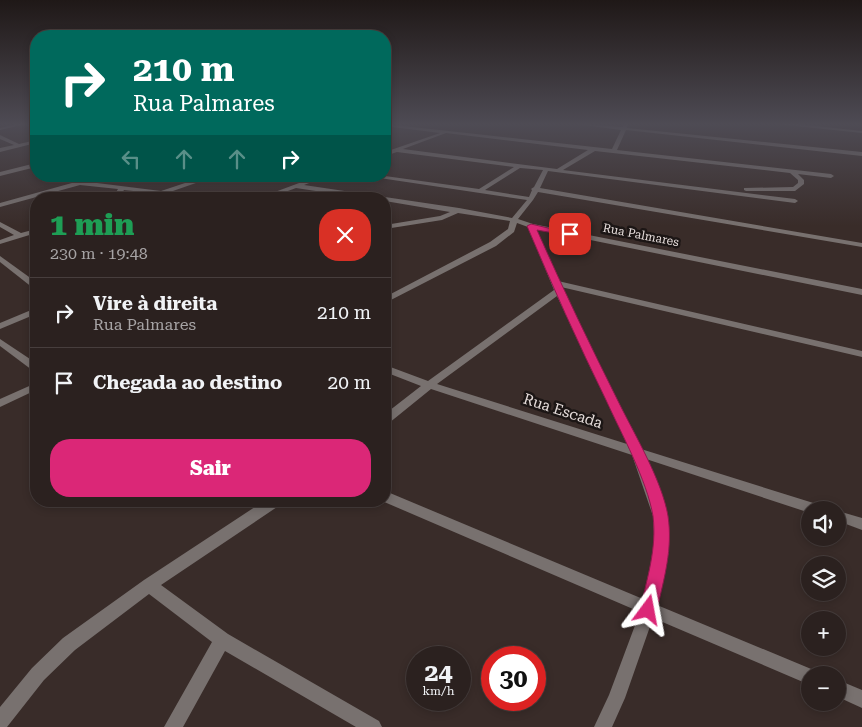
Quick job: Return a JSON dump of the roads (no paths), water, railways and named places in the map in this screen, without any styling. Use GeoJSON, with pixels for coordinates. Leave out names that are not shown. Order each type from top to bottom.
{"type":"FeatureCollection","features":[{"type":"Feature","properties":{"kind":"street"},"geometry":{"type":"LineString","coordinates":[[456,158],[795,201]]}},
{"type":"Feature","properties":{"kind":"street"},"geometry":{"type":"LineString","coordinates":[[557,171],[578,158]]}},
{"type":"Feature","properties":{"kind":"street"},"geometry":{"type":"LineString","coordinates":[[675,158],[831,176]]}},
{"type":"Feature","properties":{"kind":"street"},"geometry":{"type":"LineString","coordinates":[[479,192],[493,181],[515,171],[518,166]]}},
{"type":"Feature","properties":{"kind":"street"},"geometry":{"type":"LineString","coordinates":[[0,174],[30,167]]}},
{"type":"Feature","properties":{"kind":"street"},"geometry":{"type":"LineString","coordinates":[[391,297],[493,244],[512,230],[514,220],[530,199],[546,170]]}},
{"type":"Feature","properties":{"kind":"street"},"geometry":{"type":"LineString","coordinates":[[722,192],[734,189],[794,189],[801,184],[801,180],[791,171]]}},
{"type":"Feature","properties":{"kind":"street"},"geometry":{"type":"LineString","coordinates":[[391,178],[530,199]]}},
{"type":"Feature","properties":{"kind":"street"},"geometry":{"type":"LineString","coordinates":[[48,192],[85,182]]}},
{"type":"Feature","properties":{"kind":"street"},"geometry":{"type":"LineString","coordinates":[[81,183],[162,192],[194,182]]}},
{"type":"Feature","properties":{"kind":"street"},"geometry":{"type":"LineString","coordinates":[[279,192],[307,182]]}},
{"type":"Feature","properties":{"kind":"street","name":"Rua Palmares"},"geometry":{"type":"LineString","coordinates":[[296,186],[337,192]]}},
{"type":"Feature","properties":{"kind":"street"},"geometry":{"type":"LineString","coordinates":[[119,192],[122,188]]}},
{"type":"Feature","properties":{"kind":"street"},"geometry":{"type":"LineString","coordinates":[[534,189],[862,245]]}},
{"type":"Feature","properties":{"kind":"street"},"geometry":{"type":"LineString","coordinates":[[0,205],[30,197]]}},
{"type":"Feature","properties":{"kind":"street","name":"Rua Palmares"},"geometry":{"type":"LineString","coordinates":[[391,200],[514,220],[531,226],[862,292]]}},
{"type":"Feature","properties":{"kind":"street"},"geometry":{"type":"LineString","coordinates":[[391,226],[442,218],[459,210]]}},
{"type":"Feature","properties":{"kind":"street"},"geometry":{"type":"LineString","coordinates":[[0,224],[20,236]]}},
{"type":"Feature","properties":{"kind":"street"},"geometry":{"type":"LineString","coordinates":[[531,226],[557,287],[637,452],[660,516],[662,551],[648,610],[616,698],[603,727]]}},
{"type":"Feature","properties":{"kind":"street"},"geometry":{"type":"LineString","coordinates":[[0,242],[30,233]]}},
{"type":"Feature","properties":{"kind":"street"},"geometry":{"type":"LineString","coordinates":[[0,258],[30,281]]}},
{"type":"Feature","properties":{"kind":"street"},"geometry":{"type":"LineString","coordinates":[[391,415],[557,287],[862,354]]}},
{"type":"Feature","properties":{"kind":"street"},"geometry":{"type":"LineString","coordinates":[[0,326],[30,314]]}},
{"type":"Feature","properties":{"kind":"street"},"geometry":{"type":"LineString","coordinates":[[0,342],[30,364]]}},
{"type":"Feature","properties":{"kind":"street","name":"Rua Escada"},"geometry":{"type":"LineString","coordinates":[[391,370],[429,385],[801,505]]}},
{"type":"Feature","properties":{"kind":"street"},"geometry":{"type":"LineString","coordinates":[[0,403],[30,389]]}},
{"type":"Feature","properties":{"kind":"street"},"geometry":{"type":"LineString","coordinates":[[391,500],[801,673]]}},
{"type":"Feature","properties":{"kind":"street"},"geometry":{"type":"LineString","coordinates":[[0,721],[38,674],[69,644],[149,586],[266,507]]}},
{"type":"Feature","properties":{"kind":"street"},"geometry":{"type":"LineString","coordinates":[[846,519],[862,524]]}},
{"type":"Feature","properties":{"kind":"street"},"geometry":{"type":"LineString","coordinates":[[149,586],[222,640],[372,727]]}},
{"type":"Feature","properties":{"kind":"street"},"geometry":{"type":"LineString","coordinates":[[173,727],[222,640]]}},
{"type":"Feature","properties":{"kind":"street"},"geometry":{"type":"LineString","coordinates":[[846,692],[862,699]]}}]}
